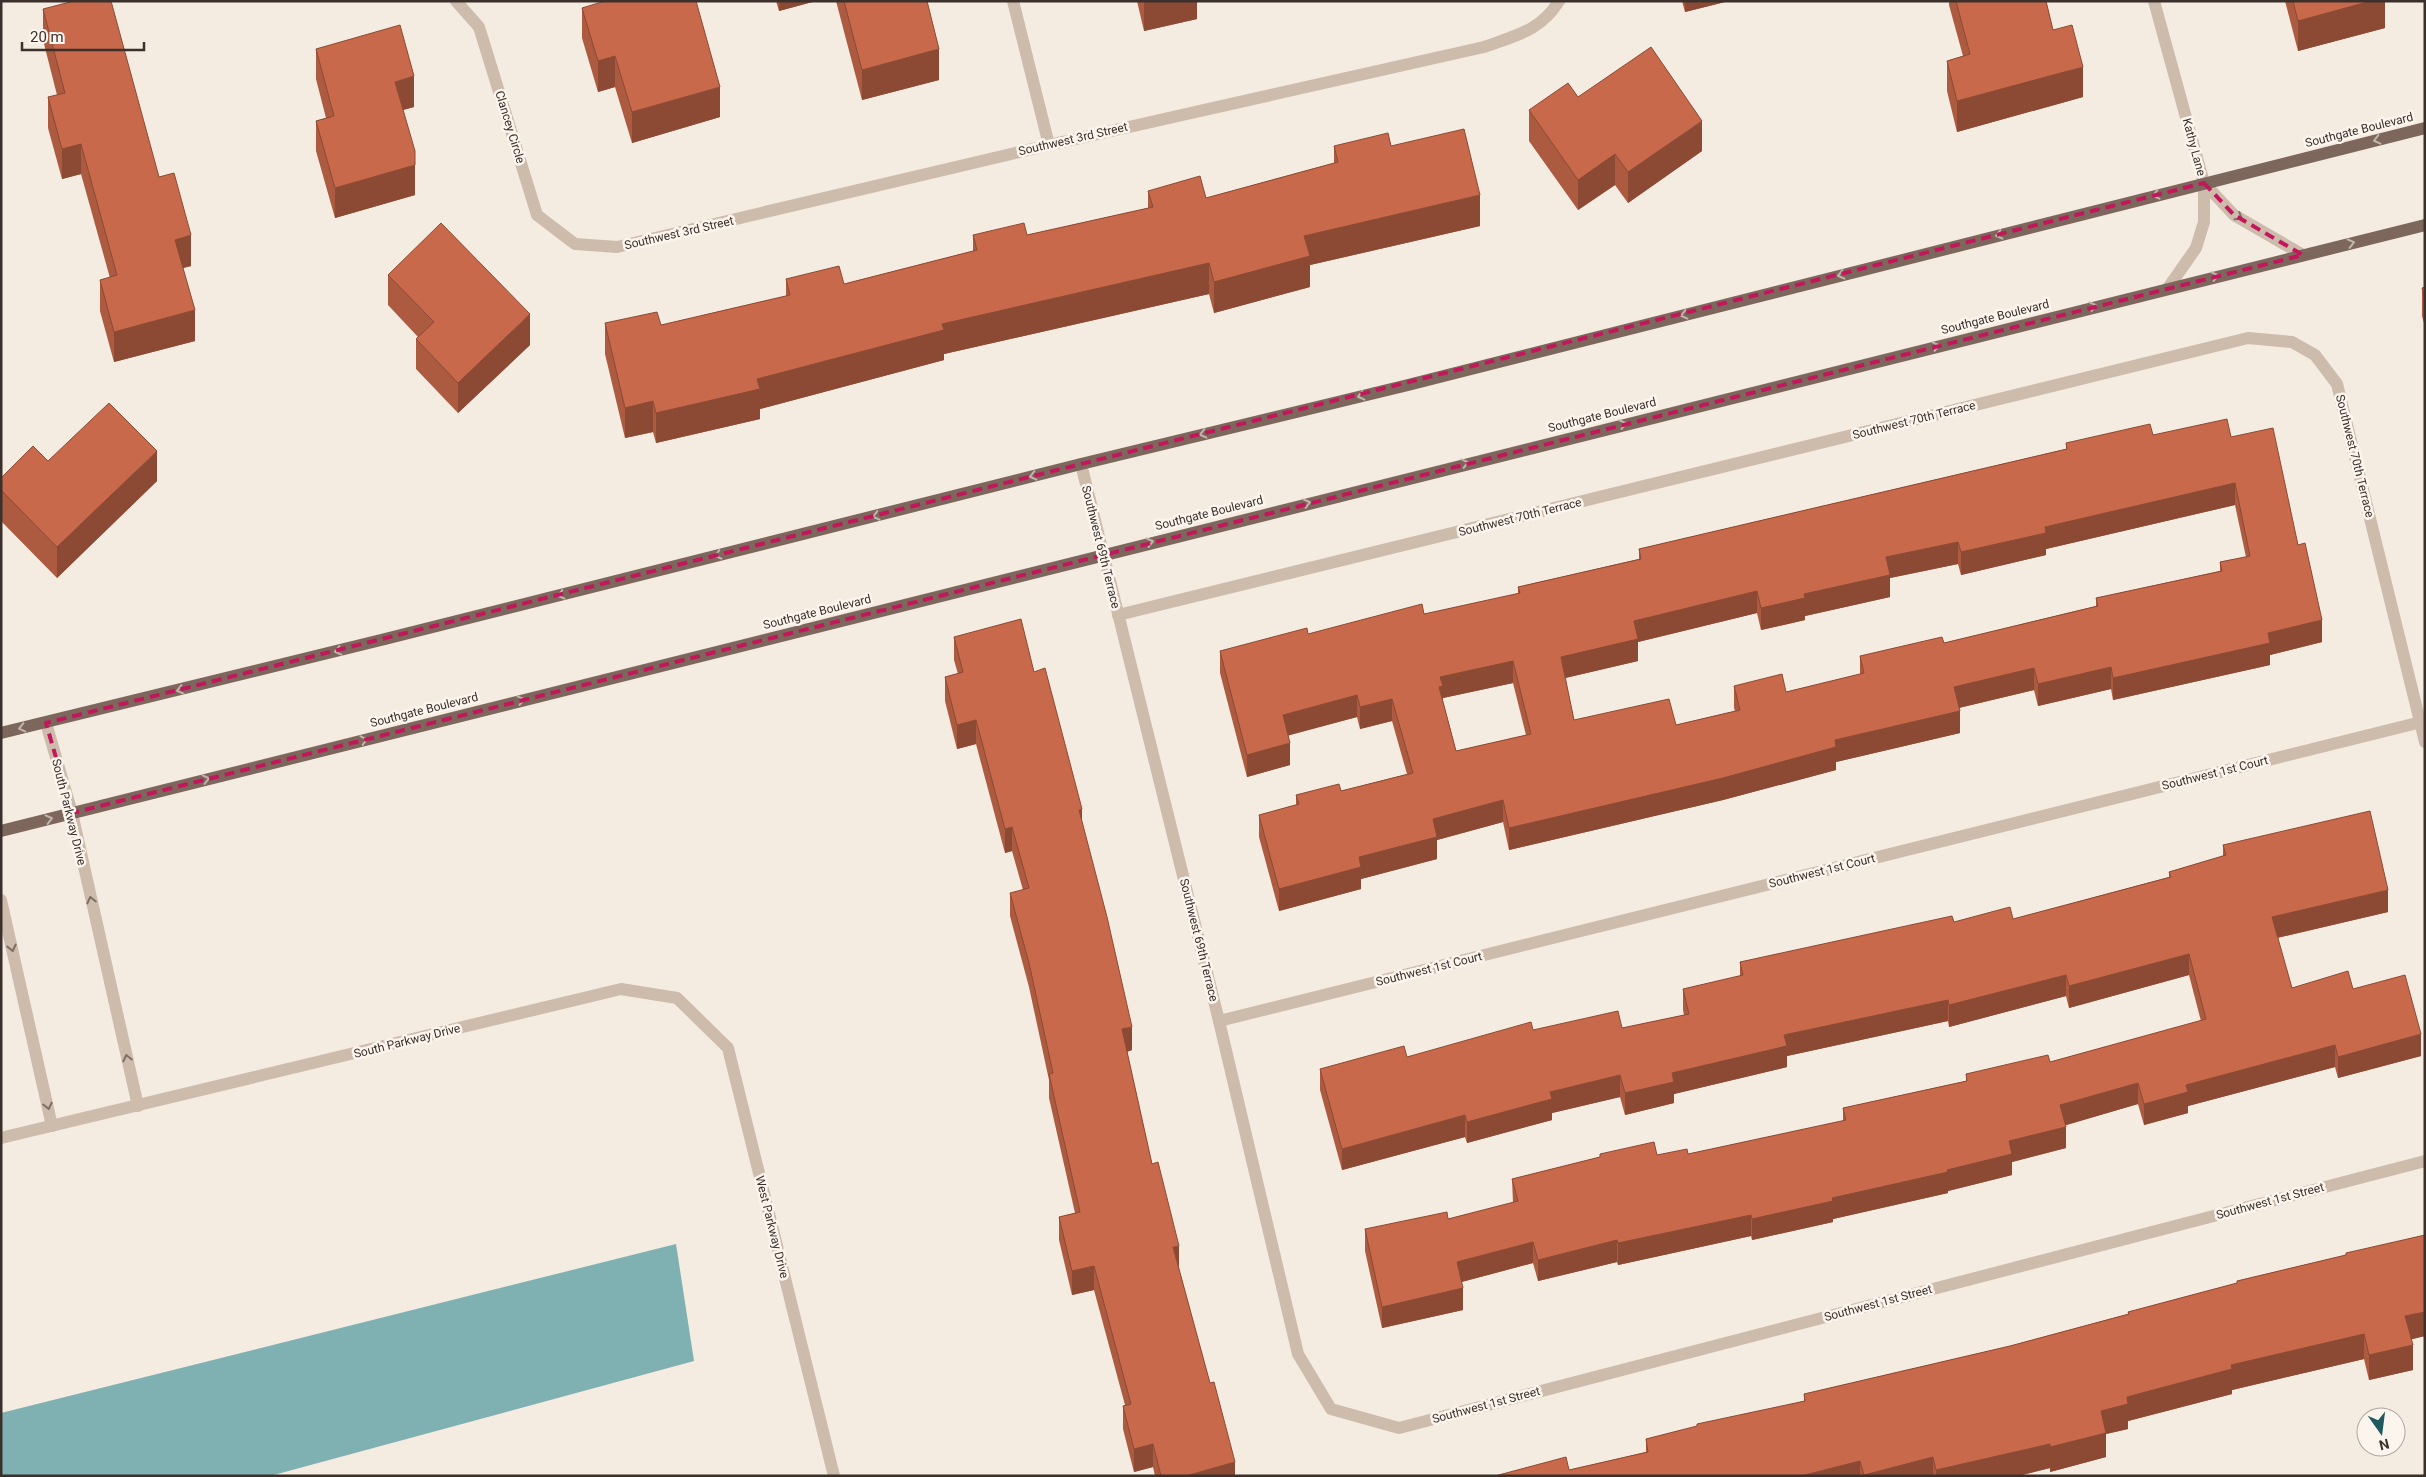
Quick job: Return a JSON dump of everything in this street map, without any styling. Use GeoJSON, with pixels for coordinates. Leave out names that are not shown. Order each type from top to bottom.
{"type":"FeatureCollection","features":[{"type":"Feature","properties":{"kind":"main road","name":"Southgate Boulevard"},"geometry":{"type":"LineString","coordinates":[[1,733],[1080,464],[1418,383],[2425,128]]}},
{"type":"Feature","properties":{"kind":"main road","name":"Southgate Boulevard"},"geometry":{"type":"LineString","coordinates":[[1,831],[1102,554],[2425,225]]}},
{"type":"Feature","properties":{"kind":"street","name":"Clancey Circle"},"geometry":{"type":"LineString","coordinates":[[456,1],[479,27],[537,215],[574,244]]}},
{"type":"Feature","properties":{"kind":"street"},"geometry":{"type":"LineString","coordinates":[[1012,1],[1049,145]]}},
{"type":"Feature","properties":{"kind":"street","name":"Southwest 3rd Street"},"geometry":{"type":"LineString","coordinates":[[574,244],[617,247],[1049,145],[1484,47],[1533,30],[1552,12],[1559,1]]}},
{"type":"Feature","properties":{"kind":"street","name":"Kathy Lane"},"geometry":{"type":"LineString","coordinates":[[2154,1],[2204,183],[2204,222],[2196,248],[2168,288]]}},
{"type":"Feature","properties":{"kind":"street"},"geometry":{"type":"LineString","coordinates":[[2204,183],[2234,215],[2303,255]]}},
{"type":"Feature","properties":{"kind":"street","name":"Southwest 70th Terrace"},"geometry":{"type":"LineString","coordinates":[[1118,615],[2248,338],[2292,342],[2315,355],[2337,384],[2422,722],[2425,742]]}},
{"type":"Feature","properties":{"kind":"street","name":"Southwest 69th Terrace"},"geometry":{"type":"LineString","coordinates":[[1080,464],[1219,1021],[1298,1354],[1331,1409]]}},
{"type":"Feature","properties":{"kind":"street","name":"Southwest 1st Court"},"geometry":{"type":"LineString","coordinates":[[1219,1021],[2422,722]]}},
{"type":"Feature","properties":{"kind":"street","name":"South Parkway Drive"},"geometry":{"type":"LineString","coordinates":[[46,723],[72,813],[138,1106]]}},
{"type":"Feature","properties":{"kind":"street"},"geometry":{"type":"LineString","coordinates":[[1,900],[52,1126]]}},
{"type":"Feature","properties":{"kind":"street","name":"South Parkway Drive"},"geometry":{"type":"LineString","coordinates":[[1,1138],[621,989],[677,998]]}},
{"type":"Feature","properties":{"kind":"street","name":"West Parkway Drive"},"geometry":{"type":"LineString","coordinates":[[677,998],[728,1048],[834,1476]]}},
{"type":"Feature","properties":{"kind":"street","name":"Southwest 1st Street"},"geometry":{"type":"LineString","coordinates":[[1331,1409],[1400,1428],[2425,1161]]}},
{"type":"Feature","properties":{"kind":"highlighted area"},"geometry":{"type":"Polygon","coordinates":[[[2204,183],[2234,215],[2303,255],[72,813],[46,723],[2204,183]]]}},
{"type":"Feature","properties":{"kind":"water"},"geometry":{"type":"Polygon","coordinates":[[[676,1244],[694,1361],[270,1476],[1,1476],[1,1413],[676,1244]]]}},
{"type":"Feature","properties":{"kind":"building"},"geometry":{"type":"Polygon","coordinates":[[[74,1],[111,1],[159,177],[174,173],[191,235],[175,240],[195,310],[114,332],[100,280],[117,275],[81,144],[62,149],[48,97],[65,93],[43,9],[74,1]]]}},
{"type":"Feature","properties":{"kind":"building"},"geometry":{"type":"Polygon","coordinates":[[[605,1],[696,1],[720,87],[632,112],[615,56],[598,61],[582,8],[605,1]]]}},
{"type":"Feature","properties":{"kind":"building"},"geometry":{"type":"Polygon","coordinates":[[[844,1],[927,1],[939,49],[862,70],[844,1]]]}},
{"type":"Feature","properties":{"kind":"building"},"geometry":{"type":"Polygon","coordinates":[[[1956,1],[2046,1],[2053,30],[2072,25],[2083,67],[1957,101],[1947,61],[1970,54],[1956,1]]]}},
{"type":"Feature","properties":{"kind":"building"},"geometry":{"type":"Polygon","coordinates":[[[2293,1],[2371,1],[2298,21],[2293,1]]]}},
{"type":"Feature","properties":{"kind":"building"},"geometry":{"type":"Polygon","coordinates":[[[400,25],[414,76],[395,82],[415,151],[415,165],[335,188],[316,121],[334,116],[316,49],[400,25]]]}},
{"type":"Feature","properties":{"kind":"building"},"geometry":{"type":"Polygon","coordinates":[[[1651,47],[1702,121],[1628,172],[1615,154],[1578,180],[1529,110],[1568,83],[1578,97],[1651,47]]]}},
{"type":"Feature","properties":{"kind":"building"},"geometry":{"type":"Polygon","coordinates":[[[1464,129],[1480,195],[1304,236],[1310,256],[1214,282],[1209,263],[942,324],[944,330],[757,379],[760,389],[656,413],[653,401],[625,408],[605,323],[657,312],[661,325],[790,295],[786,279],[839,266],[844,284],[977,250],[973,235],[1024,223],[1027,235],[1153,207],[1148,191],[1200,176],[1206,198],[1338,162],[1334,146],[1388,133],[1391,146],[1464,129]]]}},
{"type":"Feature","properties":{"kind":"building"},"geometry":{"type":"Polygon","coordinates":[[[441,223],[530,314],[458,383],[416,339],[434,322],[388,275],[441,223]]]}},
{"type":"Feature","properties":{"kind":"building"},"geometry":{"type":"Polygon","coordinates":[[[2425,287],[2425,299],[2422,288],[2425,287]]]}},
{"type":"Feature","properties":{"kind":"building"},"geometry":{"type":"Polygon","coordinates":[[[109,403],[157,451],[57,547],[1,490],[1,478],[33,446],[48,461],[109,403]]]}},
{"type":"Feature","properties":{"kind":"building"},"geometry":{"type":"Polygon","coordinates":[[[2227,419],[2231,437],[2273,428],[2298,545],[2305,543],[2322,620],[2268,633],[2270,643],[2113,678],[2111,667],[2038,684],[2034,668],[1954,687],[1960,711],[1835,740],[1836,747],[1723,778],[1509,828],[1503,800],[1433,819],[1437,837],[1359,857],[1361,867],[1279,889],[1259,815],[1299,804],[1296,795],[1339,784],[1341,791],[1413,773],[1392,699],[1360,707],[1357,695],[1283,715],[1290,743],[1247,755],[1220,651],[1307,628],[1308,634],[1422,604],[1424,614],[1520,593],[1518,587],[1641,559],[1639,549],[2067,449],[2066,443],[2150,424],[2153,435],[2227,419]],[[2235,483],[2045,527],[2046,533],[1961,552],[1958,542],[1886,557],[1890,575],[1804,594],[1805,598],[1761,608],[1757,591],[1634,621],[1638,639],[1561,657],[1574,720],[1669,699],[1676,725],[1740,710],[1734,686],[1782,674],[1786,692],[1864,673],[1860,656],[1942,637],[1944,643],[2098,606],[2096,598],[2222,571],[2220,562],[2250,556],[2235,483]],[[1513,661],[1440,677],[1443,686],[1439,687],[1456,751],[1531,734],[1513,661]]]}},
{"type":"Feature","properties":{"kind":"building"},"geometry":{"type":"Polygon","coordinates":[[[1021,619],[1034,672],[1045,668],[1082,809],[1079,810],[1107,917],[1132,1027],[1122,1029],[1152,1164],[1158,1162],[1179,1246],[1173,1247],[1210,1383],[1214,1382],[1235,1462],[1186,1476],[1161,1476],[1153,1444],[1134,1449],[1123,1406],[1131,1404],[1094,1266],[1072,1271],[1059,1217],[1080,1212],[1049,1074],[1053,1073],[1029,963],[1010,893],[1029,888],[1012,827],[1005,829],[976,720],[957,725],[945,677],[963,672],[954,637],[1021,619]]]}},
{"type":"Feature","properties":{"kind":"building"},"geometry":{"type":"Polygon","coordinates":[[[2370,811],[2388,890],[2272,917],[2292,988],[2348,971],[2353,989],[2405,975],[2421,1034],[2338,1057],[2335,1045],[2186,1085],[2188,1092],[2144,1104],[2138,1083],[2060,1105],[2066,1127],[2009,1141],[2012,1154],[1947,1170],[1948,1172],[1832,1198],[1833,1201],[1752,1219],[1751,1215],[1618,1243],[1617,1240],[1538,1260],[1533,1242],[1457,1262],[1463,1288],[1382,1307],[1365,1229],[1447,1212],[1448,1219],[1518,1201],[1512,1179],[1600,1157],[1600,1154],[1654,1142],[1657,1155],[1687,1149],[1688,1154],[1846,1120],[1843,1108],[1967,1081],[1966,1074],[2048,1055],[2050,1062],[2206,1019],[2189,954],[2069,986],[2066,975],[1949,1005],[1948,1000],[1784,1035],[1787,1046],[1672,1073],[1674,1082],[1625,1093],[1620,1075],[1550,1092],[1552,1099],[1467,1122],[1465,1115],[1342,1149],[1320,1069],[1404,1046],[1407,1057],[1531,1022],[1533,1030],[1618,1011],[1622,1028],[1689,1014],[1683,989],[1743,975],[1740,962],[1952,916],[1954,922],[2010,907],[2013,919],[2171,877],[2169,872],[2226,855],[2223,845],[2370,811]]]}},
{"type":"Feature","properties":{"kind":"building"},"geometry":{"type":"Polygon","coordinates":[[[2425,1235],[2425,1312],[2405,1316],[2413,1345],[2369,1355],[2364,1334],[2231,1365],[2232,1369],[2127,1397],[2128,1404],[2101,1411],[2106,1433],[2050,1447],[2050,1444],[1936,1470],[1933,1457],[1864,1475],[1860,1461],[1801,1476],[1495,1476],[1566,1457],[1569,1470],[1648,1452],[1646,1439],[1697,1426],[1697,1424],[1805,1401],[1804,1394],[2010,1346],[2129,1314],[2128,1312],[2237,1283],[2237,1281],[2425,1235]]]}}]}
